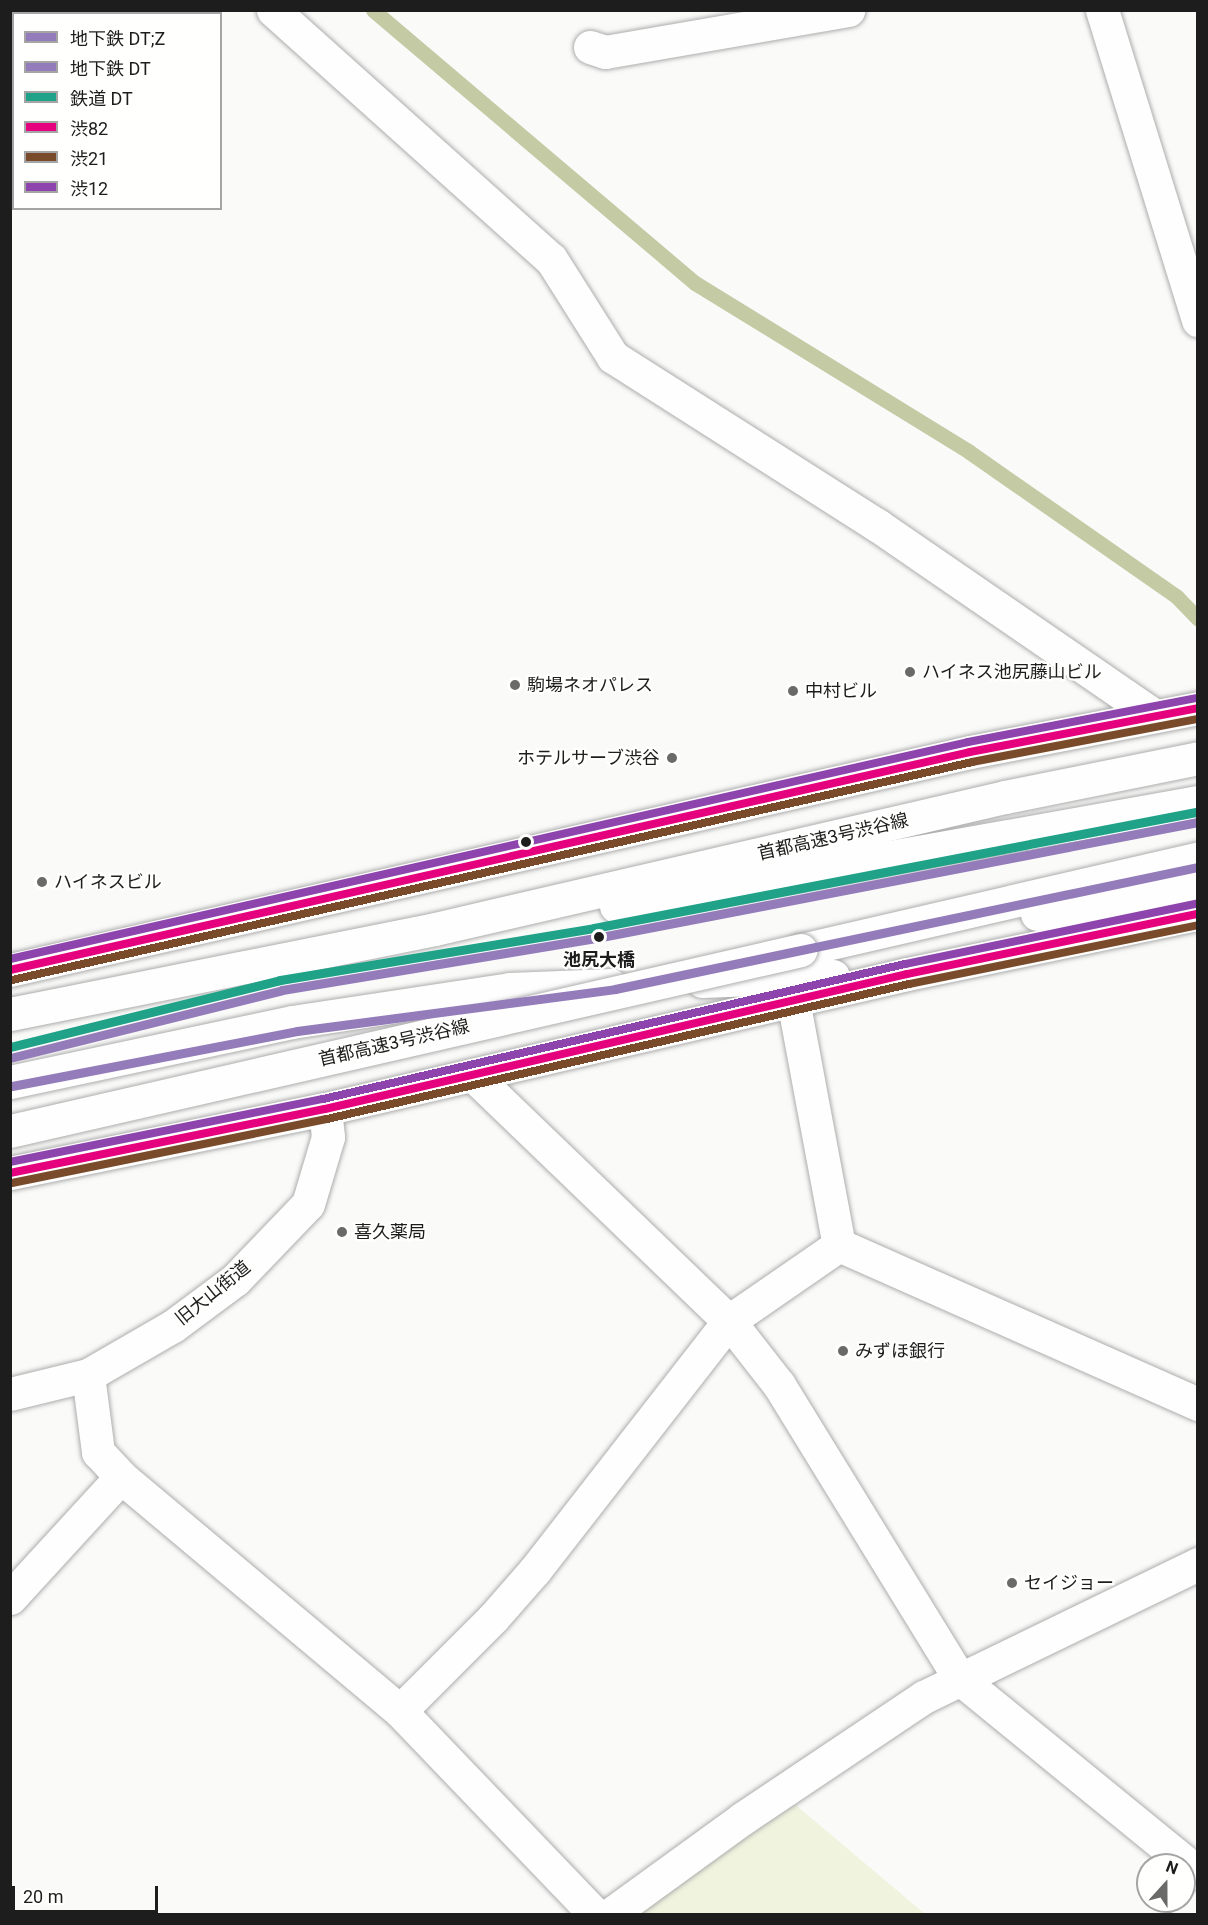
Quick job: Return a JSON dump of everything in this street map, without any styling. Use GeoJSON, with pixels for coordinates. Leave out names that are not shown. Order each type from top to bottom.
{"type":"FeatureCollection","features":[{"type":"Feature","properties":{"kind":"main road"},"geometry":{"type":"LineString","coordinates":[[273,10],[551,259],[613,357],[877,525],[1153,714]]}},
{"type":"Feature","properties":{"kind":"main road"},"geometry":{"type":"LineString","coordinates":[[590,47],[605,52],[848,10]]}},
{"type":"Feature","properties":{"kind":"main road"},"geometry":{"type":"LineString","coordinates":[[1102,10],[1197,321]]}},
{"type":"Feature","properties":{"kind":"main road"},"geometry":{"type":"LineString","coordinates":[[10,969],[970,752],[1153,714],[1197,708]]}},
{"type":"Feature","properties":{"kind":"main road","name":"首都高速3号渋谷線"},"geometry":{"type":"LineString","coordinates":[[10,1014],[435,929],[1005,797],[1197,758]]}},
{"type":"Feature","properties":{"kind":"main road"},"geometry":{"type":"LineString","coordinates":[[435,929],[667,899],[1197,802]]}},
{"type":"Feature","properties":{"kind":"main road","name":"首都高速3号渋谷線"},"geometry":{"type":"LineString","coordinates":[[10,1131],[1197,858]]}},
{"type":"Feature","properties":{"kind":"main road"},"geometry":{"type":"LineString","coordinates":[[801,950],[1197,886]]}},
{"type":"Feature","properties":{"kind":"main road"},"geometry":{"type":"LineString","coordinates":[[10,1173],[325,1108],[907,974],[1197,914]]}},
{"type":"Feature","properties":{"kind":"main road"},"geometry":{"type":"LineString","coordinates":[[10,1082],[292,1022],[509,989],[907,974]]}},
{"type":"Feature","properties":{"kind":"main road"},"geometry":{"type":"LineString","coordinates":[[793,1000],[840,1245]]}},
{"type":"Feature","properties":{"kind":"main road"},"geometry":{"type":"LineString","coordinates":[[473,1075],[729,1322],[779,1385],[959,1678],[1197,1873]]}},
{"type":"Feature","properties":{"kind":"main road","name":"旧大山街道"},"geometry":{"type":"LineString","coordinates":[[10,1394],[88,1375],[172,1326],[235,1280],[308,1204],[328,1137],[325,1108]]}},
{"type":"Feature","properties":{"kind":"main road"},"geometry":{"type":"LineString","coordinates":[[400,1711],[493,1618],[535,1570],[729,1322],[840,1245]]}},
{"type":"Feature","properties":{"kind":"main road"},"geometry":{"type":"LineString","coordinates":[[840,1245],[1197,1404]]}},
{"type":"Feature","properties":{"kind":"main road"},"geometry":{"type":"LineString","coordinates":[[88,1375],[98,1452],[121,1477],[400,1711],[595,1914]]}},
{"type":"Feature","properties":{"kind":"main road"},"geometry":{"type":"LineString","coordinates":[[10,1598],[121,1477]]}},
{"type":"Feature","properties":{"kind":"main road"},"geometry":{"type":"LineString","coordinates":[[611,1914],[789,1786],[959,1678],[1197,1564]]}},
{"type":"Feature","properties":{"kind":"green space"},"geometry":{"type":"Polygon","coordinates":[[[791,1801],[925,1914],[639,1914],[640,1904],[791,1801]]]}},
{"type":"Feature","properties":{"kind":"waterway"},"geometry":{"type":"LineString","coordinates":[[373,10],[695,283],[968,451],[1177,597],[1198,619]]}},
{"type":"Feature","properties":{"kind":"metro line","name":"DT;Z"},"geometry":{"type":"LineString","coordinates":[[10,1058],[282,990],[596,938],[1198,822]]}},
{"type":"Feature","properties":{"kind":"metro line","name":"DT"},"geometry":{"type":"LineString","coordinates":[[12,1086],[297,1031],[615,989],[1198,867]]}},
{"type":"Feature","properties":{"kind":"rail line","name":"DT"},"geometry":{"type":"LineString","coordinates":[[10,1047],[280,980],[594,928],[1196,812]]}},
{"type":"Feature","properties":{"kind":"transit line","name":"渋12"},"geometry":{"type":"LineString","coordinates":[[10,959],[968,742],[1196,698]]}},
{"type":"Feature","properties":{"kind":"transit line","name":"渋82"},"geometry":{"type":"LineString","coordinates":[[10,970],[970,752],[1198,708]]}},
{"type":"Feature","properties":{"kind":"transit line","name":"渋21"},"geometry":{"type":"LineString","coordinates":[[12,980],[972,762],[1198,719]]}},
{"type":"Feature","properties":{"kind":"transit line","name":"渋12"},"geometry":{"type":"LineString","coordinates":[[10,1162],[323,1099],[905,964],[1196,904]]}},
{"type":"Feature","properties":{"kind":"transit line","name":"渋82"},"geometry":{"type":"LineString","coordinates":[[10,1173],[325,1109],[907,974],[1198,914]]}},
{"type":"Feature","properties":{"kind":"transit line","name":"渋21"},"geometry":{"type":"LineString","coordinates":[[12,1183],[327,1119],[909,984],[1198,925]]}},
{"type":"Feature","properties":{"kind":"place","name":"ハイネス池尻藤山ビル"},"geometry":{"type":"Point","coordinates":[910,672]}},
{"type":"Feature","properties":{"kind":"place","name":"駒場ネオパレス"},"geometry":{"type":"Point","coordinates":[515,685]}},
{"type":"Feature","properties":{"kind":"place","name":"中村ビル"},"geometry":{"type":"Point","coordinates":[793,691]}},
{"type":"Feature","properties":{"kind":"place","name":"ホテルサーブ渋谷"},"geometry":{"type":"Point","coordinates":[672,758]}},
{"type":"Feature","properties":{"kind":"place","name":"ハイネスビル"},"geometry":{"type":"Point","coordinates":[42,882]}},
{"type":"Feature","properties":{"kind":"place","name":"池尻大橋"},"geometry":{"type":"Point","coordinates":[599,937]}},
{"type":"Feature","properties":{"kind":"place","name":"喜久薬局"},"geometry":{"type":"Point","coordinates":[342,1232]}},
{"type":"Feature","properties":{"kind":"place","name":"みずほ銀行"},"geometry":{"type":"Point","coordinates":[843,1351]}},
{"type":"Feature","properties":{"kind":"place","name":"セイジョー"},"geometry":{"type":"Point","coordinates":[1012,1583]}}]}
